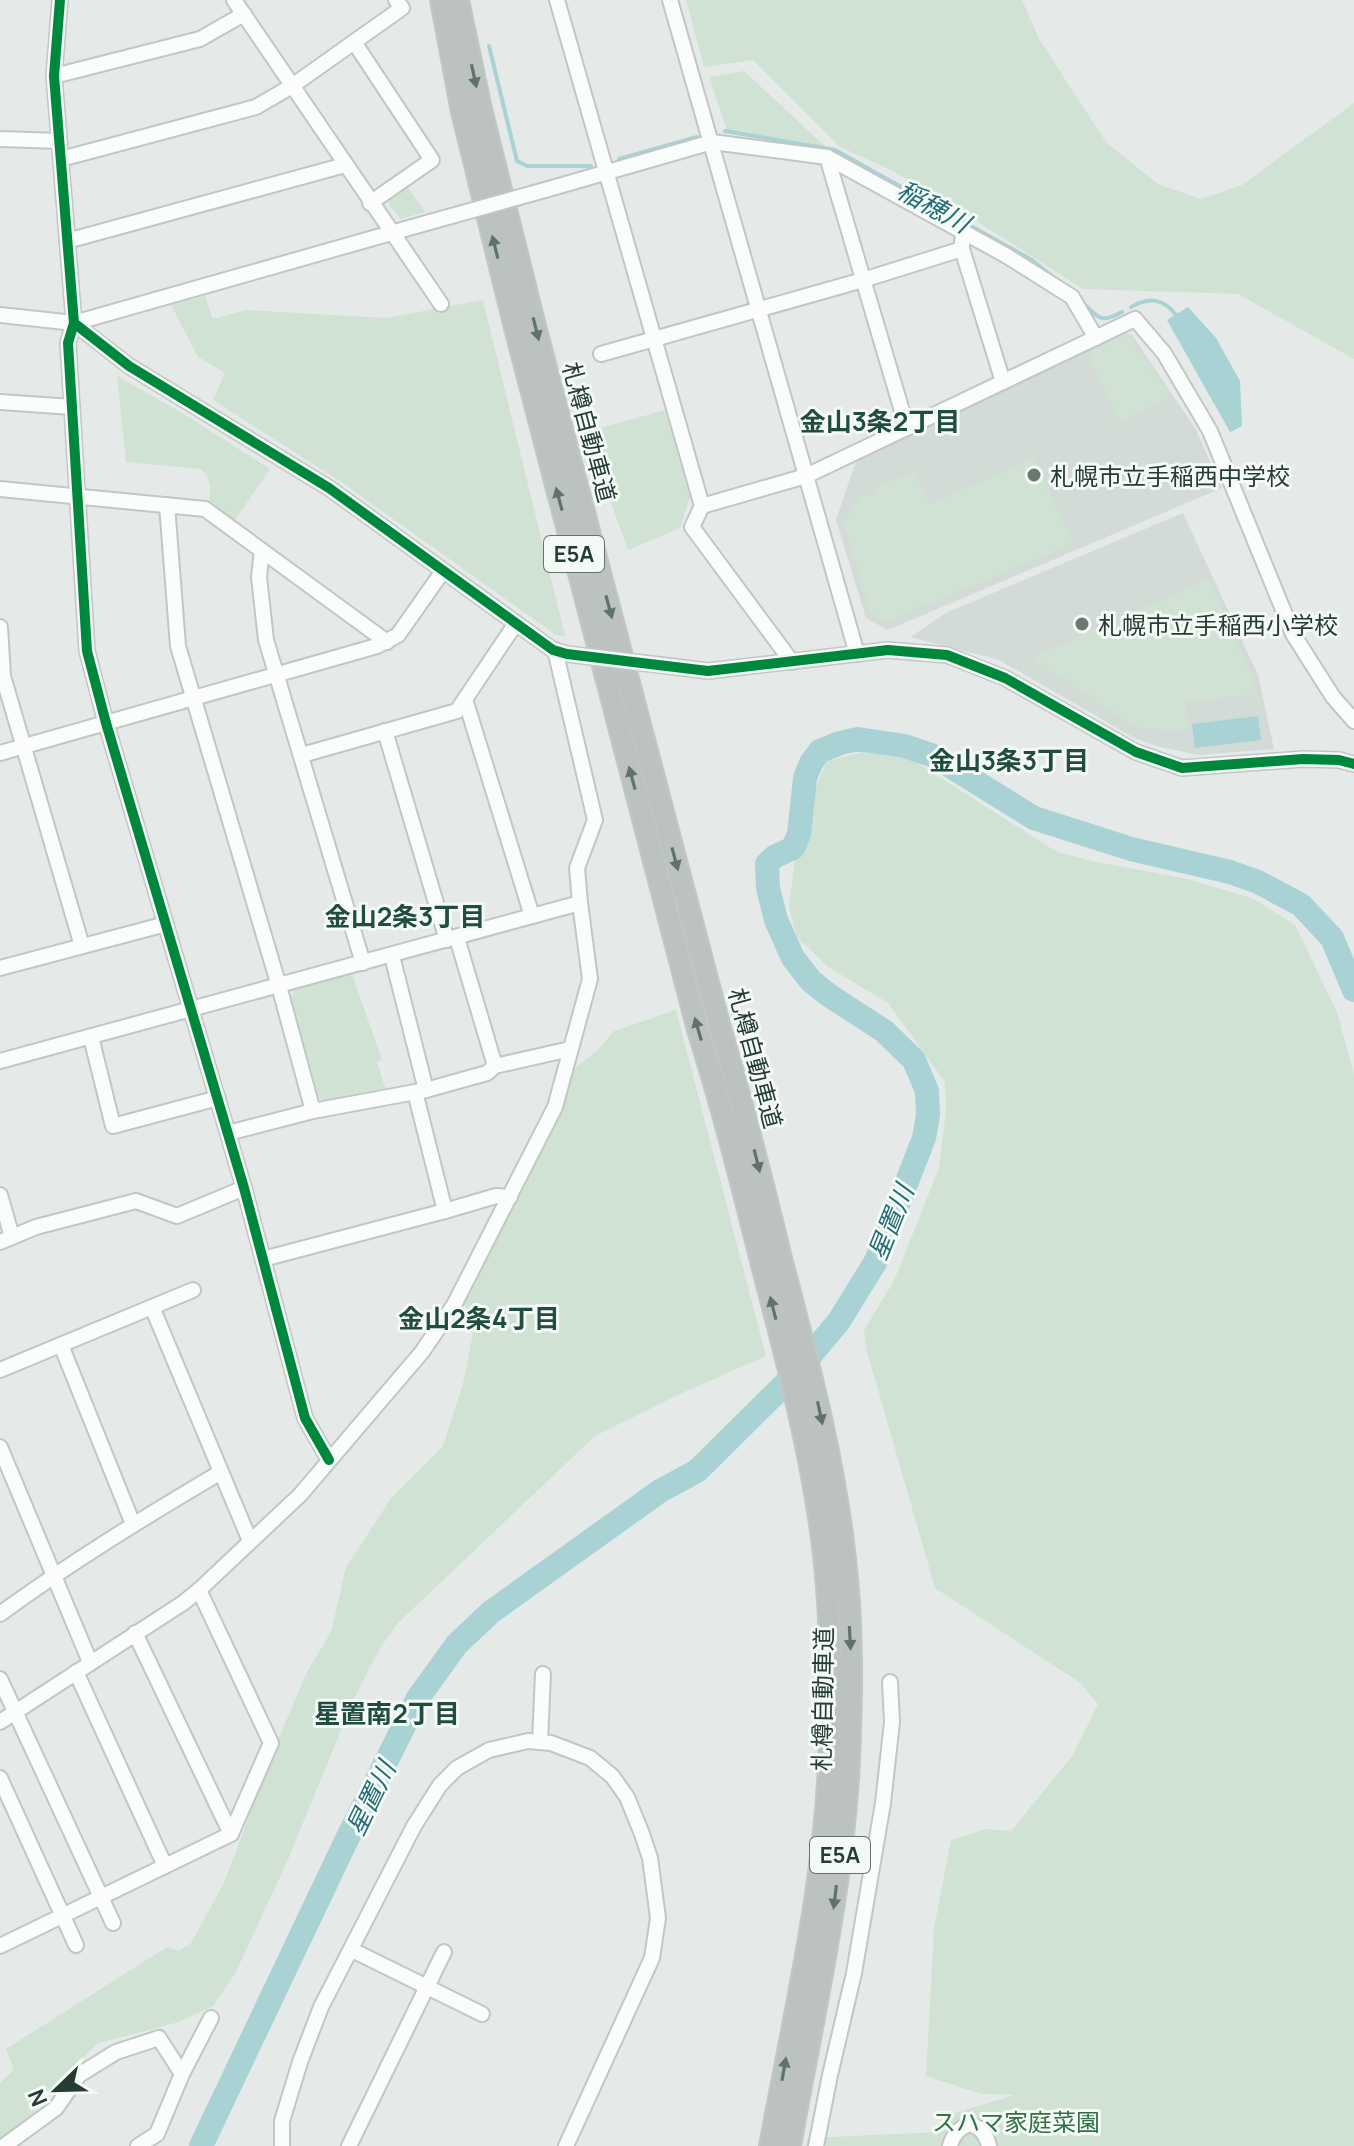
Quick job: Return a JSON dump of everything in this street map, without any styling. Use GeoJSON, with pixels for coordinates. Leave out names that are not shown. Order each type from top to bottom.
{"type":"FeatureCollection","features":[{"type":"Feature","properties":{"kind":"highway","name":"札樽自動車道"},"geometry":{"type":"LineString","coordinates":[[441,0],[462,112],[514,324],[698,1030],[721,1104],[799,1411],[819,1513],[830,1650],[830,1737],[824,1825],[812,1913],[770,2146]]}},
{"type":"Feature","properties":{"kind":"highway","name":"札樽自動車道"},"geometry":{"type":"LineString","coordinates":[[458,0],[481,109],[535,326],[703,965],[738,1086],[817,1397],[836,1494],[846,1560],[851,1649],[844,1824],[832,1916],[790,2146]]}},
{"type":"Feature","properties":{"kind":"street"},"geometry":{"type":"LineString","coordinates":[[60,0],[54,76],[74,323],[68,343],[87,651],[244,1188],[305,1418],[329,1460]]}},
{"type":"Feature","properties":{"kind":"street"},"geometry":{"type":"LineString","coordinates":[[234,0],[441,304]]}},
{"type":"Feature","properties":{"kind":"street"},"geometry":{"type":"LineString","coordinates":[[61,159],[256,107],[292,86],[402,8],[396,0]]}},
{"type":"Feature","properties":{"kind":"street"},"geometry":{"type":"LineString","coordinates":[[557,0],[702,506],[692,527],[792,662]]}},
{"type":"Feature","properties":{"kind":"street"},"geometry":{"type":"LineString","coordinates":[[670,0],[857,654]]}},
{"type":"Feature","properties":{"kind":"street"},"geometry":{"type":"LineString","coordinates":[[54,76],[200,39],[244,14]]}},
{"type":"Feature","properties":{"kind":"street"},"geometry":{"type":"LineString","coordinates":[[354,42],[432,160],[370,203]]}},
{"type":"Feature","properties":{"kind":"street"},"geometry":{"type":"LineString","coordinates":[[0,139],[59,141]]}},
{"type":"Feature","properties":{"kind":"street"},"geometry":{"type":"LineString","coordinates":[[0,315],[74,323],[712,142],[827,157],[1007,256],[1072,297],[1096,338]]}},
{"type":"Feature","properties":{"kind":"street"},"geometry":{"type":"LineString","coordinates":[[827,157],[907,428]]}},
{"type":"Feature","properties":{"kind":"street"},"geometry":{"type":"LineString","coordinates":[[67,241],[345,165]]}},
{"type":"Feature","properties":{"kind":"street"},"geometry":{"type":"LineString","coordinates":[[963,232],[962,249],[1003,382]]}},
{"type":"Feature","properties":{"kind":"street"},"geometry":{"type":"LineString","coordinates":[[601,354],[962,249]]}},
{"type":"Feature","properties":{"kind":"street"},"geometry":{"type":"LineString","coordinates":[[702,506],[806,476],[1135,319],[1164,353],[1210,431],[1293,634],[1333,697],[1354,721]]}},
{"type":"Feature","properties":{"kind":"street"},"geometry":{"type":"LineString","coordinates":[[74,323],[129,366],[329,488],[561,652],[708,671],[888,650],[947,655],[1005,678],[1136,752],[1182,768],[1303,759],[1339,760],[1354,764]]}},
{"type":"Feature","properties":{"kind":"street"},"geometry":{"type":"LineString","coordinates":[[0,402],[72,407]]}},
{"type":"Feature","properties":{"kind":"street"},"geometry":{"type":"LineString","coordinates":[[0,489],[205,509],[387,642]]}},
{"type":"Feature","properties":{"kind":"street"},"geometry":{"type":"LineString","coordinates":[[167,505],[178,646],[313,1111]]}},
{"type":"Feature","properties":{"kind":"street"},"geometry":{"type":"LineString","coordinates":[[262,551],[259,577],[266,640],[363,963]]}},
{"type":"Feature","properties":{"kind":"street"},"geometry":{"type":"LineString","coordinates":[[0,753],[387,642],[398,635],[443,571]]}},
{"type":"Feature","properties":{"kind":"street"},"geometry":{"type":"LineString","coordinates":[[302,755],[457,711],[516,623]]}},
{"type":"Feature","properties":{"kind":"street"},"geometry":{"type":"LineString","coordinates":[[0,627],[3,676],[82,946]]}},
{"type":"Feature","properties":{"kind":"street"},"geometry":{"type":"LineString","coordinates":[[0,1722],[199,1590],[300,1495],[430,1340],[454,1305],[555,1107],[590,979],[577,868],[595,820],[561,652]]}},
{"type":"Feature","properties":{"kind":"street"},"geometry":{"type":"LineString","coordinates":[[465,699],[532,916]]}},
{"type":"Feature","properties":{"kind":"street"},"geometry":{"type":"LineString","coordinates":[[385,731],[495,1066]]}},
{"type":"Feature","properties":{"kind":"street"},"geometry":{"type":"LineString","coordinates":[[0,1061],[580,903]]}},
{"type":"Feature","properties":{"kind":"street"},"geometry":{"type":"LineString","coordinates":[[1,964],[166,924]]}},
{"type":"Feature","properties":{"kind":"street"},"geometry":{"type":"LineString","coordinates":[[392,956],[445,1211]]}},
{"type":"Feature","properties":{"kind":"street"},"geometry":{"type":"LineString","coordinates":[[91,1037],[113,1126],[218,1098]]}},
{"type":"Feature","properties":{"kind":"street"},"geometry":{"type":"LineString","coordinates":[[228,1133],[313,1111],[420,1091],[487,1073],[495,1066],[570,1049]]}},
{"type":"Feature","properties":{"kind":"street"},"geometry":{"type":"LineString","coordinates":[[0,1195],[6,1240],[36,1227],[136,1201],[177,1216],[244,1188]]}},
{"type":"Feature","properties":{"kind":"street"},"geometry":{"type":"LineString","coordinates":[[263,1259],[496,1196],[510,1197]]}},
{"type":"Feature","properties":{"kind":"street"},"geometry":{"type":"LineString","coordinates":[[0,1370],[193,1290]]}},
{"type":"Feature","properties":{"kind":"street"},"geometry":{"type":"LineString","coordinates":[[152,1307],[250,1541]]}},
{"type":"Feature","properties":{"kind":"street"},"geometry":{"type":"LineString","coordinates":[[61,1345],[133,1524]]}},
{"type":"Feature","properties":{"kind":"street"},"geometry":{"type":"LineString","coordinates":[[0,1447],[90,1662]]}},
{"type":"Feature","properties":{"kind":"street"},"geometry":{"type":"LineString","coordinates":[[0,1614],[133,1524],[221,1472]]}},
{"type":"Feature","properties":{"kind":"street"},"geometry":{"type":"LineString","coordinates":[[0,1946],[231,1834],[271,1743],[199,1590]]}},
{"type":"Feature","properties":{"kind":"street"},"geometry":{"type":"LineString","coordinates":[[135,1633],[231,1834]]}},
{"type":"Feature","properties":{"kind":"street"},"geometry":{"type":"LineString","coordinates":[[76,1672],[165,1866]]}},
{"type":"Feature","properties":{"kind":"street"},"geometry":{"type":"LineString","coordinates":[[540,1742],[543,1674]]}},
{"type":"Feature","properties":{"kind":"street"},"geometry":{"type":"LineString","coordinates":[[0,1679],[113,1923]]}},
{"type":"Feature","properties":{"kind":"street"},"geometry":{"type":"LineString","coordinates":[[816,2146],[854,1973],[883,1803],[892,1722],[890,1682]]}},
{"type":"Feature","properties":{"kind":"street"},"geometry":{"type":"LineString","coordinates":[[282,2146],[282,2121],[321,2007],[407,1840],[440,1785],[457,1768],[489,1750],[528,1741],[551,1743],[590,1758],[612,1776],[627,1797],[650,1858],[658,1918],[652,1958],[566,2146]]}},
{"type":"Feature","properties":{"kind":"street"},"geometry":{"type":"LineString","coordinates":[[0,1778],[76,1945]]}},
{"type":"Feature","properties":{"kind":"street"},"geometry":{"type":"LineString","coordinates":[[352,1950],[482,2014]]}},
{"type":"Feature","properties":{"kind":"street"},"geometry":{"type":"LineString","coordinates":[[349,2146],[444,1952]]}},
{"type":"Feature","properties":{"kind":"street"},"geometry":{"type":"LineString","coordinates":[[138,2146],[157,2134],[182,2074],[211,2018]]}},
{"type":"Feature","properties":{"kind":"street"},"geometry":{"type":"LineString","coordinates":[[4,2146],[56,2108],[79,2075],[116,2052],[159,2038],[182,2074]]}},
{"type":"Feature","properties":{"kind":"street"},"geometry":{"type":"LineString","coordinates":[[950,2146],[959,2128],[970,2124],[980,2127],[989,2146]]}},
{"type":"Feature","properties":{"kind":"shaded area","name":"札幌市立手稲西中学校"},"geometry":{"type":"Polygon","coordinates":[[[1122,332],[1132,335],[1195,428],[1222,488],[888,630],[866,618],[836,520],[856,461],[1122,332]]]}},
{"type":"Feature","properties":{"kind":"shaded area","name":"札幌市立手稲西小学校"},"geometry":{"type":"Polygon","coordinates":[[[1183,513],[1258,675],[1274,749],[1198,755],[1156,746],[1136,739],[999,660],[910,637],[948,612],[1183,513]]]}},
{"type":"Feature","properties":{"kind":"green space"},"geometry":{"type":"Polygon","coordinates":[[[686,0],[1022,0],[1039,39],[1106,142],[1158,184],[1201,199],[1242,185],[1354,103],[1354,359],[1238,294],[1083,289],[948,203],[891,170],[840,147],[753,60],[704,67],[686,0]]]}},
{"type":"Feature","properties":{"kind":"green space"},"geometry":{"type":"Polygon","coordinates":[[[744,71],[829,150],[727,130],[709,77],[744,71]]]}},
{"type":"Feature","properties":{"kind":"green space"},"geometry":{"type":"Polygon","coordinates":[[[407,186],[425,212],[401,219],[389,205],[391,197],[407,186]]]}},
{"type":"Feature","properties":{"kind":"green space"},"geometry":{"type":"Polygon","coordinates":[[[205,296],[213,319],[246,310],[386,318],[483,300],[565,636],[556,635],[340,481],[213,400],[225,373],[198,357],[171,305],[205,296]]]}},
{"type":"Feature","properties":{"kind":"green space"},"geometry":{"type":"Polygon","coordinates":[[[1124,335],[1130,337],[1168,393],[1167,399],[1120,422],[1088,353],[1124,335]]]}},
{"type":"Feature","properties":{"kind":"green space"},"geometry":{"type":"Polygon","coordinates":[[[117,376],[270,469],[235,520],[209,504],[210,485],[201,469],[126,462],[117,376]]]}},
{"type":"Feature","properties":{"kind":"green space"},"geometry":{"type":"Polygon","coordinates":[[[665,410],[690,497],[680,528],[628,550],[590,431],[665,410]]]}},
{"type":"Feature","properties":{"kind":"green space"},"geometry":{"type":"Polygon","coordinates":[[[1034,458],[1073,543],[889,621],[871,614],[843,522],[862,493],[873,496],[878,486],[914,472],[930,504],[1034,458]]]}},
{"type":"Feature","properties":{"kind":"green space"},"geometry":{"type":"Polygon","coordinates":[[[1208,579],[1252,676],[1256,695],[1185,701],[1188,731],[1137,728],[1033,658],[1208,579]]]}},
{"type":"Feature","properties":{"kind":"green space","name":"スハマ家庭菜園"},"geometry":{"type":"Polygon","coordinates":[[[870,750],[908,757],[1057,852],[1188,879],[1254,899],[1295,925],[1337,1012],[1354,1074],[1354,2146],[806,2146],[808,2138],[940,2132],[955,2113],[1015,2095],[981,2094],[926,2076],[934,1928],[951,1840],[986,1829],[1011,1831],[1073,1755],[1098,1704],[1079,1682],[935,1588],[866,1348],[864,1330],[894,1281],[939,1168],[946,1110],[945,1082],[888,1003],[828,967],[796,936],[789,905],[795,859],[811,831],[812,795],[827,761],[870,750]]]}},
{"type":"Feature","properties":{"kind":"green space"},"geometry":{"type":"Polygon","coordinates":[[[352,974],[382,1060],[377,1062],[385,1088],[323,1102],[318,1095],[291,997],[295,990],[352,974]]]}},
{"type":"Feature","properties":{"kind":"green space"},"geometry":{"type":"Polygon","coordinates":[[[676,1010],[766,1356],[595,1436],[398,1623],[380,1648],[353,1701],[287,1862],[235,1974],[213,2006],[179,2022],[96,2044],[37,2110],[0,2141],[0,2083],[14,2070],[6,2049],[167,1947],[179,1951],[191,1943],[224,1883],[307,1672],[331,1632],[346,1567],[392,1497],[443,1446],[464,1380],[475,1322],[461,1300],[567,1074],[597,1051],[614,1031],[676,1010]]]}},
{"type":"Feature","properties":{"kind":"water"},"geometry":{"type":"Polygon","coordinates":[[[1188,307],[1216,338],[1240,381],[1242,426],[1230,432],[1167,320],[1188,307]]]}},
{"type":"Feature","properties":{"kind":"water"},"geometry":{"type":"Polygon","coordinates":[[[1258,716],[1261,740],[1195,748],[1192,724],[1258,716]]]}},
{"type":"Feature","properties":{"kind":"waterway","name":"稲穂川"},"geometry":{"type":"LineString","coordinates":[[489,46],[517,161],[527,166],[591,166]]}},
{"type":"Feature","properties":{"kind":"waterway","name":"稲穂川"},"geometry":{"type":"LineString","coordinates":[[725,131],[835,150],[1032,260],[1057,280]]}},
{"type":"Feature","properties":{"kind":"waterway","name":"稲穂川"},"geometry":{"type":"LineString","coordinates":[[619,159],[697,137]]}},
{"type":"Feature","properties":{"kind":"waterway","name":"稲穂川"},"geometry":{"type":"LineString","coordinates":[[1082,302],[1100,318],[1122,312]]}},
{"type":"Feature","properties":{"kind":"waterway","name":"稲穂川"},"geometry":{"type":"LineString","coordinates":[[1131,307],[1144,302],[1161,302],[1176,315]]}},
{"type":"Feature","properties":{"kind":"waterway","name":"星置川"},"geometry":{"type":"LineString","coordinates":[[201,2146],[347,1839],[418,1698],[457,1644],[491,1612],[660,1491],[697,1471],[794,1375],[839,1321],[876,1261],[924,1138],[928,1115],[927,1091],[914,1060],[884,1031],[811,981],[793,958],[776,920],[768,888],[767,864],[793,848],[799,834],[805,778],[820,751],[858,739],[905,746],[934,756],[1034,818],[1131,849],[1230,872],[1258,882],[1301,905],[1332,938],[1354,990]]}},
{"type":"Feature","properties":{"kind":"cycle path"},"geometry":{"type":"LineString","coordinates":[[60,0],[54,76],[74,323],[68,343],[87,651],[244,1188],[305,1418],[329,1460]]}},
{"type":"Feature","properties":{"kind":"cycle path"},"geometry":{"type":"LineString","coordinates":[[74,323],[129,366],[329,488],[553,650],[708,671],[888,650],[947,655],[1005,678],[1136,752],[1182,768],[1303,759],[1339,760],[1354,764]]}},
{"type":"Feature","properties":{"kind":"place","name":"札幌市立手稲西中学校"},"geometry":{"type":"Point","coordinates":[1034,475]}},
{"type":"Feature","properties":{"kind":"place","name":"札幌市立手稲西小学校"},"geometry":{"type":"Point","coordinates":[1082,624]}},
{"type":"Feature","properties":{"kind":"district","name":"金山3条2丁目"},"geometry":{"type":"Point","coordinates":[880,421]}},
{"type":"Feature","properties":{"kind":"district","name":"金山3条3丁目"},"geometry":{"type":"Point","coordinates":[1009,760]}},
{"type":"Feature","properties":{"kind":"district","name":"金山2条3丁目"},"geometry":{"type":"Point","coordinates":[405,916]}},
{"type":"Feature","properties":{"kind":"district","name":"金山2条4丁目"},"geometry":{"type":"Point","coordinates":[479,1318]}},
{"type":"Feature","properties":{"kind":"district","name":"星置南2丁目"},"geometry":{"type":"Point","coordinates":[387,1713]}}]}
